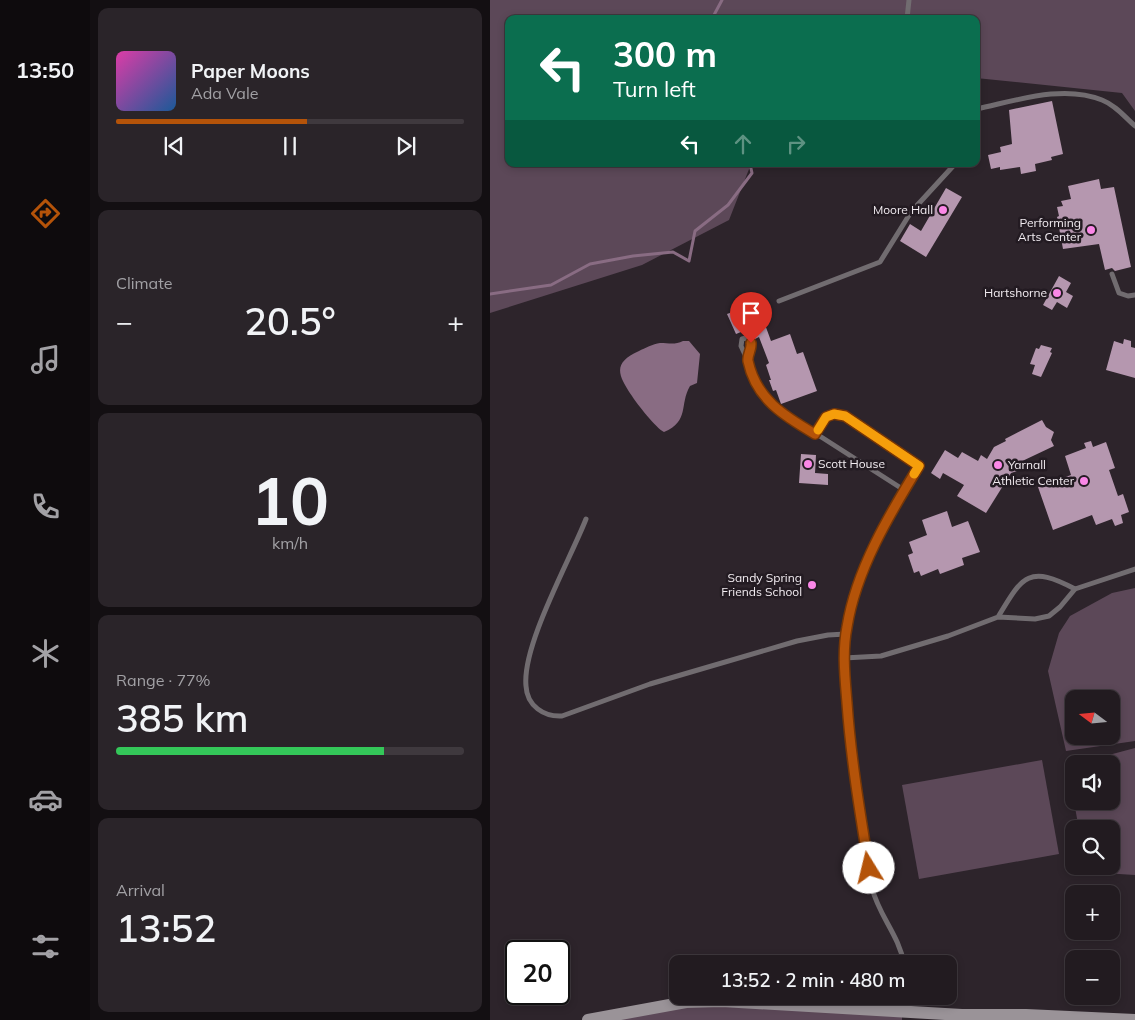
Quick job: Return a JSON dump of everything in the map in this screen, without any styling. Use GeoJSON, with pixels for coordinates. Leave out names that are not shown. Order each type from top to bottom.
{"type":"FeatureCollection","features":[{"type":"Feature","properties":{"kind":"main road"},"geometry":{"type":"LineString","coordinates":[[588,1020],[686,1002],[722,1001],[902,1011],[1135,1020]]}},
{"type":"Feature","properties":{"kind":"lane"},"geometry":{"type":"LineString","coordinates":[[907,15],[909,0]]}},
{"type":"Feature","properties":{"kind":"lane"},"geometry":{"type":"LineString","coordinates":[[980,108],[1045,94],[1075,94],[1103,100],[1118,110],[1135,126]]}},
{"type":"Feature","properties":{"kind":"lane"},"geometry":{"type":"LineString","coordinates":[[779,302],[880,262],[910,212],[952,167]]}},
{"type":"Feature","properties":{"kind":"lane"},"geometry":{"type":"LineString","coordinates":[[1112,274],[1119,293],[1128,296],[1135,295]]}},
{"type":"Feature","properties":{"kind":"lane"},"geometry":{"type":"LineString","coordinates":[[747,359],[758,387],[766,400],[785,416],[904,490]]}},
{"type":"Feature","properties":{"kind":"lane"},"geometry":{"type":"LineString","coordinates":[[815,434],[826,417],[834,414],[845,416],[919,466],[904,490],[874,548],[859,583],[850,612],[844,658],[850,752],[872,888],[876,903],[896,936],[901,955]]}},
{"type":"Feature","properties":{"kind":"lane"},"geometry":{"type":"LineString","coordinates":[[586,520],[534,641],[526,671],[526,687],[531,702],[541,713],[551,717],[562,716],[650,684],[797,641],[828,635],[846,634]]}},
{"type":"Feature","properties":{"kind":"lane"},"geometry":{"type":"LineString","coordinates":[[844,658],[881,656],[948,636],[998,617],[1035,619],[1049,616],[1060,607],[1075,589],[1135,570]]}},
{"type":"Feature","properties":{"kind":"lane"},"geometry":{"type":"LineString","coordinates":[[998,617],[1017,586],[1026,578],[1037,575],[1056,579],[1075,589]]}},
{"type":"Feature","properties":{"kind":"lane"},"geometry":{"type":"LineString","coordinates":[[902,1005],[902,1011]]}},
{"type":"Feature","properties":{"kind":"shaded area"},"geometry":{"type":"Polygon","coordinates":[[[490,0],[1135,0],[1135,111],[1122,93],[980,78],[980,15],[505,15],[505,167],[750,167],[729,220],[642,265],[490,313],[490,0]]]}},
{"type":"Feature","properties":{"kind":"shaded area"},"geometry":{"type":"Polygon","coordinates":[[[689,341],[700,354],[697,383],[690,386],[681,418],[672,428],[664,432],[634,400],[623,382],[620,370],[621,365],[630,356],[646,347],[660,343],[689,341]]]}},
{"type":"Feature","properties":{"kind":"shaded area"},"geometry":{"type":"Polygon","coordinates":[[[1135,588],[1135,741],[1120,743],[1120,690],[1065,690],[1065,745],[1107,745],[1066,751],[1048,671],[1059,633],[1070,616],[1112,593],[1135,588]]]}},
{"type":"Feature","properties":{"kind":"shaded area"},"geometry":{"type":"Polygon","coordinates":[[[1135,748],[1135,875],[1120,874],[1120,820],[1077,820],[1075,810],[1120,810],[1120,755],[1109,755],[1135,748]]]}},
{"type":"Feature","properties":{"kind":"shaded area"},"geometry":{"type":"Polygon","coordinates":[[[1042,760],[1059,854],[919,879],[902,785],[1042,760]]]}},
{"type":"Feature","properties":{"kind":"shaded area"},"geometry":{"type":"Polygon","coordinates":[[[670,1005],[758,1005],[902,1011],[902,1020],[588,1020],[670,1005]]]}},
{"type":"Feature","properties":{"kind":"building"},"geometry":{"type":"Polygon","coordinates":[[[1052,101],[1063,154],[1051,157],[1052,160],[1035,164],[1036,171],[1021,174],[1020,167],[1000,170],[1000,167],[991,169],[988,155],[1001,152],[1000,147],[1012,144],[1009,110],[1052,101]]]}},
{"type":"Feature","properties":{"kind":"building","name":"Performing Arts Center"},"geometry":{"type":"Polygon","coordinates":[[[1099,179],[1101,189],[1114,187],[1131,267],[1115,271],[1112,268],[1105,270],[1099,244],[1063,249],[1057,207],[1063,206],[1061,201],[1071,199],[1068,186],[1099,179]]]}},
{"type":"Feature","properties":{"kind":"building","name":"Moore Hall"},"geometry":{"type":"Polygon","coordinates":[[[946,188],[962,197],[926,257],[900,241],[910,224],[921,231],[946,188]]]}},
{"type":"Feature","properties":{"kind":"building","name":"Hartshorne"},"geometry":{"type":"Polygon","coordinates":[[[1059,276],[1071,283],[1066,292],[1073,296],[1067,308],[1057,302],[1052,310],[1043,305],[1059,276]]]}},
{"type":"Feature","properties":{"kind":"building"},"geometry":{"type":"Polygon","coordinates":[[[752,293],[758,308],[761,307],[771,341],[790,334],[797,354],[803,352],[817,391],[781,404],[776,390],[773,391],[769,380],[771,380],[766,365],[769,363],[759,337],[755,339],[751,328],[736,334],[727,314],[743,308],[739,299],[752,293]]]}},
{"type":"Feature","properties":{"kind":"building"},"geometry":{"type":"Polygon","coordinates":[[[1124,339],[1131,341],[1131,347],[1135,348],[1135,378],[1106,370],[1114,341],[1123,344],[1124,339]]]}},
{"type":"Feature","properties":{"kind":"building"},"geometry":{"type":"Polygon","coordinates":[[[1041,345],[1052,348],[1050,352],[1052,353],[1041,377],[1032,374],[1035,365],[1030,364],[1036,348],[1039,349],[1041,345]]]}},
{"type":"Feature","properties":{"kind":"building","name":"Yarnall"},"geometry":{"type":"Polygon","coordinates":[[[1042,420],[1046,427],[1054,432],[1051,440],[1054,446],[1014,465],[1017,471],[1011,473],[986,513],[957,496],[964,485],[943,473],[940,479],[931,473],[945,450],[958,458],[962,452],[978,461],[981,455],[987,459],[994,447],[1006,441],[1005,439],[1042,420]]]}},
{"type":"Feature","properties":{"kind":"building","name":"Athletic Center"},"geometry":{"type":"Polygon","coordinates":[[[1091,441],[1093,447],[1106,442],[1115,468],[1109,470],[1118,496],[1123,494],[1129,512],[1121,515],[1123,523],[1115,526],[1112,519],[1096,525],[1092,515],[1053,530],[1038,487],[1071,475],[1065,456],[1086,448],[1084,443],[1091,441]]]}},
{"type":"Feature","properties":{"kind":"building","name":"Scott House"},"geometry":{"type":"Polygon","coordinates":[[[801,454],[816,455],[815,473],[828,474],[828,485],[799,483],[801,454]]]}},
{"type":"Feature","properties":{"kind":"building"},"geometry":{"type":"Polygon","coordinates":[[[947,511],[952,527],[968,521],[980,552],[962,558],[964,565],[940,574],[938,569],[921,576],[919,571],[914,573],[908,555],[913,553],[909,542],[927,535],[922,520],[947,511]]]}},
{"type":"Feature","properties":{"kind":"waterway"},"geometry":{"type":"LineString","coordinates":[[714,15],[722,0]]}},
{"type":"Feature","properties":{"kind":"waterway"},"geometry":{"type":"LineString","coordinates":[[490,294],[551,285],[590,264],[633,256],[673,252],[689,261],[695,231],[728,205],[752,173],[751,167]]}},
{"type":"Feature","properties":{"kind":"slow traffic"},"geometry":{"type":"LineString","coordinates":[[818,430],[826,417],[834,414],[845,416],[919,466],[914,474]]}},
{"type":"Feature","properties":{"kind":"place","name":"Moore Hall"},"geometry":{"type":"Point","coordinates":[943,210]}},
{"type":"Feature","properties":{"kind":"place","name":"Performing Arts Center"},"geometry":{"type":"Point","coordinates":[1091,230]}},
{"type":"Feature","properties":{"kind":"place","name":"Hartshorne"},"geometry":{"type":"Point","coordinates":[1057,293]}},
{"type":"Feature","properties":{"kind":"place","name":"Scott House"},"geometry":{"type":"Point","coordinates":[808,464]}},
{"type":"Feature","properties":{"kind":"place","name":"Yarnall"},"geometry":{"type":"Point","coordinates":[998,465]}},
{"type":"Feature","properties":{"kind":"place","name":"Athletic Center"},"geometry":{"type":"Point","coordinates":[1084,481]}},
{"type":"Feature","properties":{"kind":"place","name":"Sandy Spring Friends School"},"geometry":{"type":"Point","coordinates":[812,585]}},
{"type":"Feature","properties":{"kind":"route"},"geometry":{"type":"LineString","coordinates":[[751,343],[752,348],[747,359],[758,387],[766,400],[778,411],[815,434],[826,417],[834,414],[845,416],[919,466],[904,490],[874,548],[859,583],[846,630],[844,658],[850,752],[869,868]]}}]}
